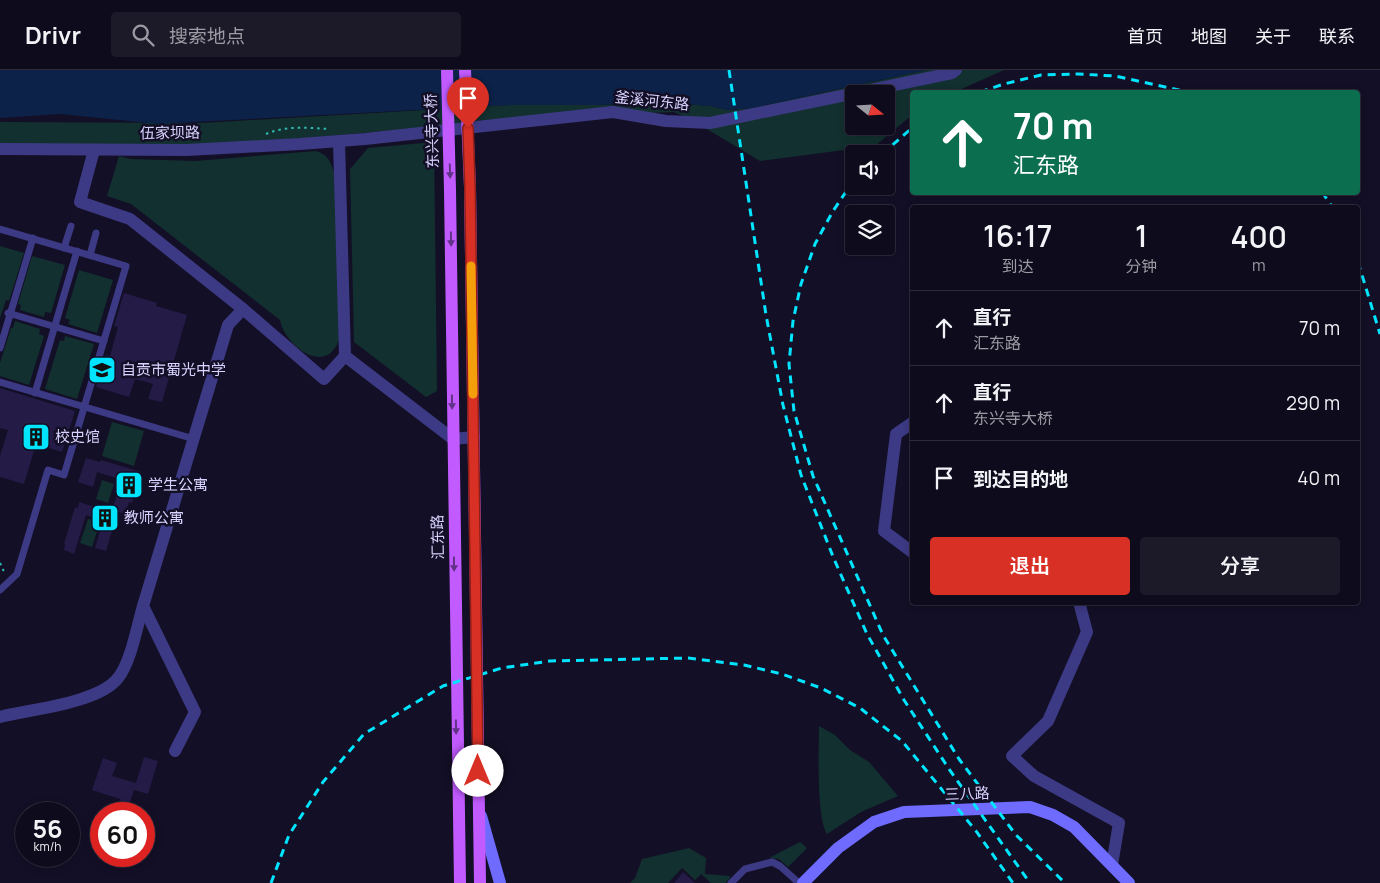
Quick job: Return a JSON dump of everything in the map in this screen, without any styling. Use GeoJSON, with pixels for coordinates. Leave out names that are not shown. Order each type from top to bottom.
{"type":"FeatureCollection","features":[{"type":"Feature","properties":{"kind":"main road","name":"东兴寺大桥"},"geometry":{"type":"LineString","coordinates":[[447,70],[450,190]]}},
{"type":"Feature","properties":{"kind":"main road"},"geometry":{"type":"LineString","coordinates":[[465,70],[470,187],[480,883]]}},
{"type":"Feature","properties":{"kind":"main road","name":"汇东路"},"geometry":{"type":"LineString","coordinates":[[450,190],[460,883]]}},
{"type":"Feature","properties":{"kind":"main road"},"geometry":{"type":"LineString","coordinates":[[479,807],[500,883]]}},
{"type":"Feature","properties":{"kind":"main road","name":"三八路"},"geometry":{"type":"LineString","coordinates":[[803,883],[838,848],[874,822],[904,812],[1030,807],[1053,815],[1074,827],[1130,883]]}},
{"type":"Feature","properties":{"kind":"street","name":"釜溪河东路"},"geometry":{"type":"LineString","coordinates":[[340,142],[613,112],[666,121],[710,123],[942,75],[956,70]]}},
{"type":"Feature","properties":{"kind":"street","name":"伍家坝路"},"geometry":{"type":"LineString","coordinates":[[0,149],[187,150],[340,142]]}},
{"type":"Feature","properties":{"kind":"street"},"geometry":{"type":"LineString","coordinates":[[94,150],[80,202],[130,219],[243,309],[324,379],[345,356],[340,142]]}},
{"type":"Feature","properties":{"kind":"street"},"geometry":{"type":"LineString","coordinates":[[0,716],[90,696],[110,687],[123,670],[228,325],[243,309]]}},
{"type":"Feature","properties":{"kind":"street"},"geometry":{"type":"LineString","coordinates":[[345,356],[453,439],[474,437]]}},
{"type":"Feature","properties":{"kind":"street"},"geometry":{"type":"LineString","coordinates":[[910,424],[896,434],[884,531],[910,550]]}},
{"type":"Feature","properties":{"kind":"street"},"geometry":{"type":"LineString","coordinates":[[1080,605],[1087,632],[1060,695],[1048,721],[1012,756],[1034,776],[1119,823],[1112,865]]}},
{"type":"Feature","properties":{"kind":"street"},"geometry":{"type":"LineString","coordinates":[[143,606],[195,712],[175,751]]}},
{"type":"Feature","properties":{"kind":"lane"},"geometry":{"type":"LineString","coordinates":[[64,248],[71,226]]}},
{"type":"Feature","properties":{"kind":"lane"},"geometry":{"type":"LineString","coordinates":[[0,229],[126,266],[64,475],[48,470],[17,574],[0,590]]}},
{"type":"Feature","properties":{"kind":"lane"},"geometry":{"type":"LineString","coordinates":[[90,255],[96,233]]}},
{"type":"Feature","properties":{"kind":"lane"},"geometry":{"type":"LineString","coordinates":[[0,348],[33,238]]}},
{"type":"Feature","properties":{"kind":"lane"},"geometry":{"type":"LineString","coordinates":[[35,393],[77,251]]}},
{"type":"Feature","properties":{"kind":"lane"},"geometry":{"type":"LineString","coordinates":[[8,313],[104,342]]}},
{"type":"Feature","properties":{"kind":"lane"},"geometry":{"type":"LineString","coordinates":[[0,382],[194,439]]}},
{"type":"Feature","properties":{"kind":"lane"},"geometry":{"type":"LineString","coordinates":[[731,883],[745,869],[772,862],[780,866],[799,883]]}},
{"type":"Feature","properties":{"kind":"path"},"geometry":{"type":"LineString","coordinates":[[0,563],[7,576]]}},
{"type":"Feature","properties":{"kind":"green space"},"geometry":{"type":"Polygon","coordinates":[[[926,70],[1004,70],[959,90],[910,90],[910,117],[895,129],[895,85],[857,85],[926,70]]]}},
{"type":"Feature","properties":{"kind":"green space"},"geometry":{"type":"Polygon","coordinates":[[[845,88],[845,135],[888,135],[876,145],[845,145],[845,150],[760,161],[692,120],[674,112],[484,120],[430,127],[215,146],[0,144],[0,122],[201,123],[511,105],[599,105],[661,102],[710,106],[729,110],[752,108],[845,88]]]}},
{"type":"Feature","properties":{"kind":"green space"},"geometry":{"type":"Polygon","coordinates":[[[434,142],[437,391],[426,397],[354,342],[350,169],[368,148],[434,142]]]}},
{"type":"Feature","properties":{"kind":"green space"},"geometry":{"type":"Polygon","coordinates":[[[316,151],[326,157],[335,174],[339,340],[333,351],[324,356],[315,357],[297,347],[289,339],[280,320],[131,204],[107,196],[119,156],[130,159],[195,161],[316,151]]]}},
{"type":"Feature","properties":{"kind":"green space"},"geometry":{"type":"Polygon","coordinates":[[[0,246],[24,253],[9,301],[6,300],[0,318],[0,246]]]}},
{"type":"Feature","properties":{"kind":"green space"},"geometry":{"type":"Polygon","coordinates":[[[32,256],[65,265],[51,313],[45,312],[44,317],[20,310],[21,305],[18,304],[32,256]]]}},
{"type":"Feature","properties":{"kind":"green space"},"geometry":{"type":"Polygon","coordinates":[[[79,270],[113,280],[97,333],[68,324],[70,320],[65,318],[79,270]]]}},
{"type":"Feature","properties":{"kind":"green space"},"geometry":{"type":"Polygon","coordinates":[[[15,321],[40,329],[39,334],[44,336],[29,385],[0,376],[0,363],[15,321]]]}},
{"type":"Feature","properties":{"kind":"green space"},"geometry":{"type":"Polygon","coordinates":[[[65,336],[94,344],[77,399],[45,389],[60,340],[64,341],[65,336]]]}},
{"type":"Feature","properties":{"kind":"green space"},"geometry":{"type":"Polygon","coordinates":[[[112,422],[144,431],[134,466],[102,456],[112,422]]]}},
{"type":"Feature","properties":{"kind":"green space"},"geometry":{"type":"Polygon","coordinates":[[[102,480],[114,484],[108,503],[96,499],[102,480]]]}},
{"type":"Feature","properties":{"kind":"green space"},"geometry":{"type":"Polygon","coordinates":[[[88,519],[100,522],[92,547],[80,543],[88,519]]]}},
{"type":"Feature","properties":{"kind":"green space"},"geometry":{"type":"Polygon","coordinates":[[[819,726],[835,735],[850,750],[869,762],[898,796],[861,812],[827,834],[821,813],[819,726]]]}},
{"type":"Feature","properties":{"kind":"green space"},"geometry":{"type":"Polygon","coordinates":[[[800,842],[807,848],[788,867],[779,859],[769,858],[800,842]]]}},
{"type":"Feature","properties":{"kind":"green space"},"geometry":{"type":"Polygon","coordinates":[[[689,848],[706,858],[705,874],[730,876],[730,878],[725,883],[711,883],[701,874],[695,880],[682,868],[668,883],[630,883],[635,878],[642,859],[689,848]]]}},
{"type":"Feature","properties":{"kind":"water"},"geometry":{"type":"Polygon","coordinates":[[[0,70],[926,70],[857,85],[845,85],[845,88],[752,108],[729,110],[710,106],[661,102],[599,105],[511,105],[158,124],[60,114],[0,118],[0,70]]]}},
{"type":"Feature","properties":{"kind":"building"},"geometry":{"type":"Polygon","coordinates":[[[124,293],[157,303],[156,306],[187,315],[162,402],[148,399],[153,384],[135,379],[129,397],[96,387],[106,355],[110,356],[118,327],[114,326],[124,293]]]}},
{"type":"Feature","properties":{"kind":"building","name":"校史馆"},"geometry":{"type":"Polygon","coordinates":[[[0,388],[75,411],[62,452],[36,444],[24,484],[0,477],[0,456],[8,430],[0,428],[0,388]]]}},
{"type":"Feature","properties":{"kind":"building","name":"学生公寓"},"geometry":{"type":"Polygon","coordinates":[[[86,458],[100,462],[101,460],[141,472],[132,503],[129,502],[125,514],[112,510],[122,480],[97,472],[93,487],[78,482],[86,458]]]}},
{"type":"Feature","properties":{"kind":"building","name":"教师公寓"},"geometry":{"type":"Polygon","coordinates":[[[79,502],[117,514],[106,551],[95,548],[103,521],[86,515],[74,554],[64,550],[75,507],[78,508],[79,502]]]}},
{"type":"Feature","properties":{"kind":"building"},"geometry":{"type":"Polygon","coordinates":[[[144,757],[158,761],[148,794],[134,790],[130,802],[119,802],[120,799],[92,790],[103,758],[117,763],[112,776],[136,783],[144,757]]]}},
{"type":"Feature","properties":{"kind":"building"},"geometry":{"type":"Polygon","coordinates":[[[683,872],[695,883],[674,883],[683,872]]]}},
{"type":"Feature","properties":{"kind":"railway"},"geometry":{"type":"LineString","coordinates":[[729,70],[766,315],[783,405],[801,475],[834,559],[867,634],[904,700],[949,769],[1030,883]]}},
{"type":"Feature","properties":{"kind":"railway"},"geometry":{"type":"LineString","coordinates":[[986,90],[1041,75],[1078,74],[1115,76],[1179,90]]}},
{"type":"Feature","properties":{"kind":"railway"},"geometry":{"type":"LineString","coordinates":[[892,145],[910,130]]}},
{"type":"Feature","properties":{"kind":"railway"},"geometry":{"type":"LineString","coordinates":[[845,193],[815,244],[801,284],[793,321],[789,364],[794,411],[813,476],[883,635],[959,759],[1016,835],[1065,883]]}},
{"type":"Feature","properties":{"kind":"railway"},"geometry":{"type":"LineString","coordinates":[[1324,195],[1331,205]]}},
{"type":"Feature","properties":{"kind":"railway"},"geometry":{"type":"LineString","coordinates":[[1360,269],[1380,334]]}},
{"type":"Feature","properties":{"kind":"railway"},"geometry":{"type":"LineString","coordinates":[[271,883],[289,835],[323,782],[364,734],[443,686],[502,668],[550,661],[688,658],[744,665],[782,674],[821,688],[860,708],[902,741],[976,831],[1013,883]]}},
{"type":"Feature","properties":{"kind":"slow traffic"},"geometry":{"type":"LineString","coordinates":[[471,266],[473,394]]}},
{"type":"Feature","properties":{"kind":"place","name":"自贡市蜀光中学"},"geometry":{"type":"Point","coordinates":[102,370]}},
{"type":"Feature","properties":{"kind":"place","name":"校史馆"},"geometry":{"type":"Point","coordinates":[36,437]}},
{"type":"Feature","properties":{"kind":"place","name":"学生公寓"},"geometry":{"type":"Point","coordinates":[129,485]}},
{"type":"Feature","properties":{"kind":"place","name":"教师公寓"},"geometry":{"type":"Point","coordinates":[105,518]}},
{"type":"Feature","properties":{"kind":"route"},"geometry":{"type":"LineString","coordinates":[[468,128],[478,644],[478,771]]}}]}
